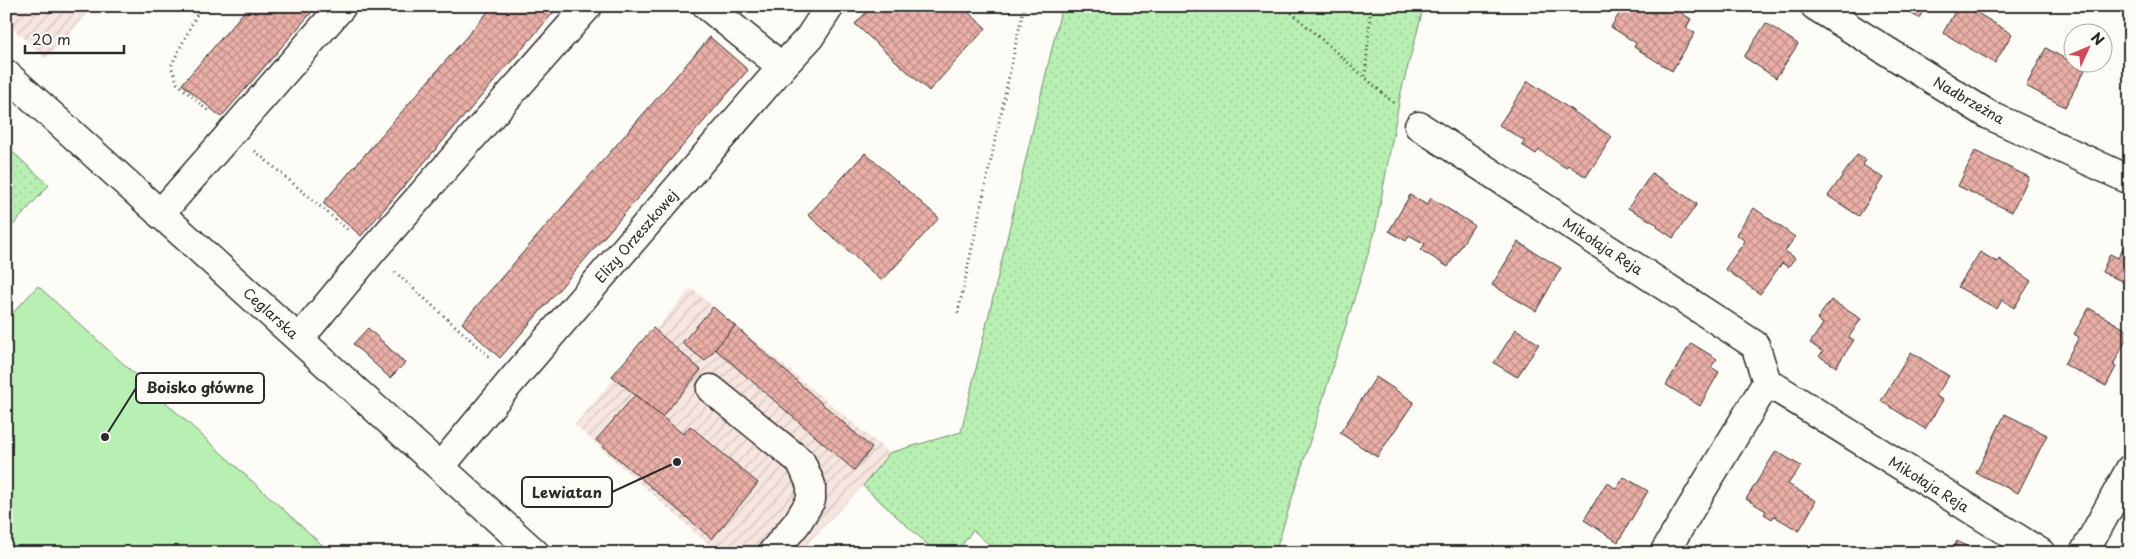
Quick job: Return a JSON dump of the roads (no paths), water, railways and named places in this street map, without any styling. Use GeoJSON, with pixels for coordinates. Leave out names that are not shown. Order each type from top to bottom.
{"type":"FeatureCollection","features":[{"type":"Feature","properties":{"kind":"street"},"geometry":{"type":"LineString","coordinates":[[160,214],[342,6]]}},
{"type":"Feature","properties":{"kind":"street"},"geometry":{"type":"LineString","coordinates":[[300,338],[372,251],[588,6]]}},
{"type":"Feature","properties":{"kind":"street"},"geometry":{"type":"LineString","coordinates":[[707,6],[782,67]]}},
{"type":"Feature","properties":{"kind":"street","name":"Elizy Orzeszkowej"},"geometry":{"type":"LineString","coordinates":[[441,466],[513,379],[782,67],[810,38],[830,6]]}},
{"type":"Feature","properties":{"kind":"street","name":"Nadbrzeżna"},"geometry":{"type":"LineString","coordinates":[[1815,6],[1989,114],[2130,180]]}},
{"type":"Feature","properties":{"kind":"street","name":"Ceglarska"},"geometry":{"type":"LineString","coordinates":[[6,74],[300,338],[535,553]]}},
{"type":"Feature","properties":{"kind":"street","name":"Mikołaja Reja"},"geometry":{"type":"LineString","coordinates":[[1419,126],[1755,345],[1767,382],[2041,553]]}},
{"type":"Feature","properties":{"kind":"street"},"geometry":{"type":"LineString","coordinates":[[1664,553],[1767,382]]}},
{"type":"Feature","properties":{"kind":"street"},"geometry":{"type":"LineString","coordinates":[[711,389],[801,462],[810,485],[811,500],[797,523],[772,553]]}},
{"type":"Feature","properties":{"kind":"street"},"geometry":{"type":"LineString","coordinates":[[2084,553],[2130,469]]}},
{"type":"Feature","properties":{"kind":"place","name":"Boisko główne"},"geometry":{"type":"Point","coordinates":[105,437]}},
{"type":"Feature","properties":{"kind":"place","name":"Lewiatan"},"geometry":{"type":"Point","coordinates":[677,462]}}]}
